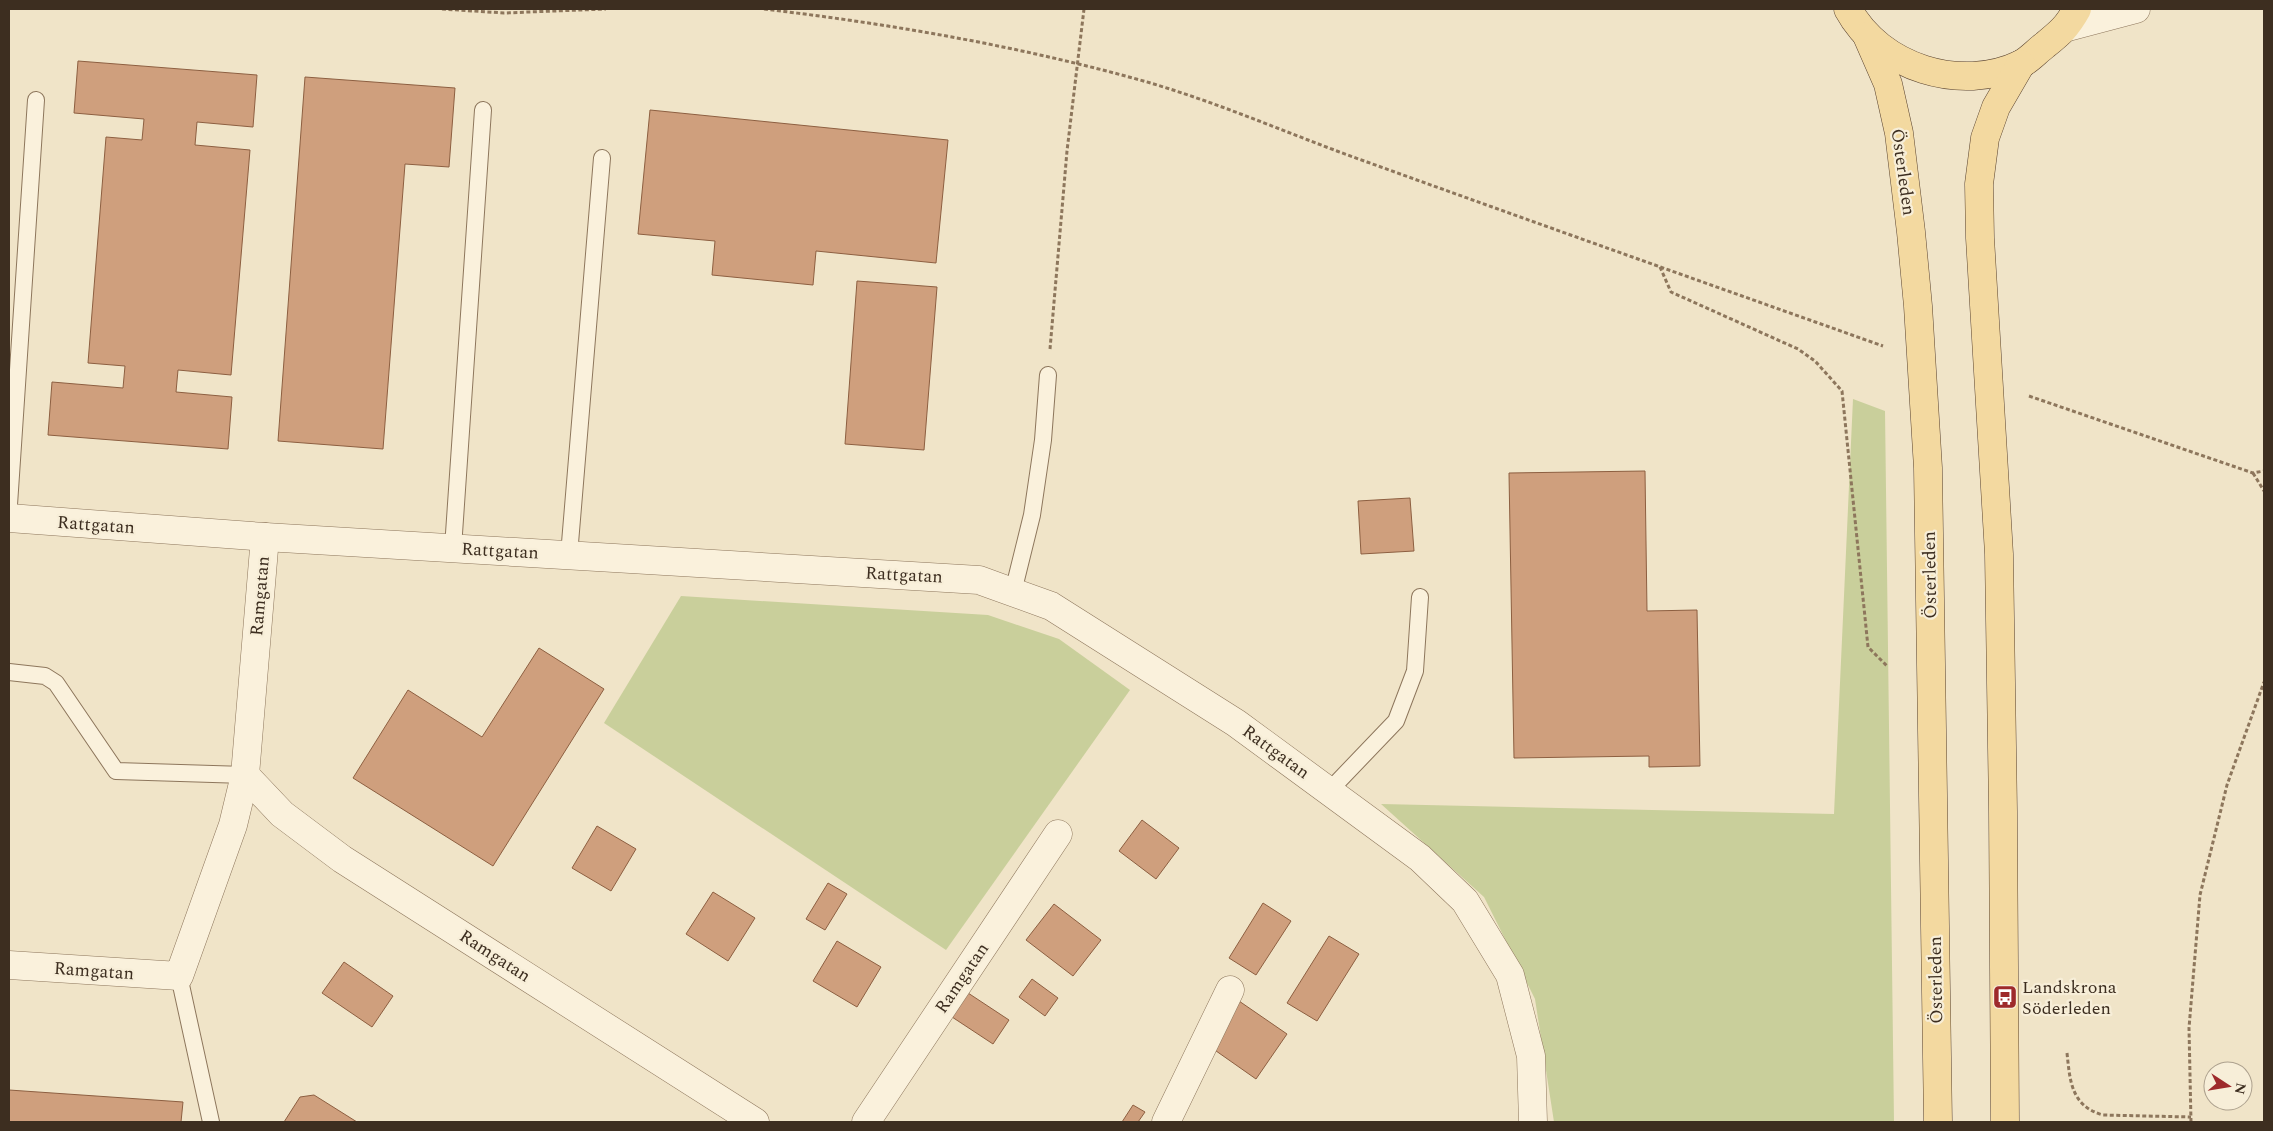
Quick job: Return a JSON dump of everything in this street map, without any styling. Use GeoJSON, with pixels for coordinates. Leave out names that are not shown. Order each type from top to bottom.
{"type":"FeatureCollection","features":[{"type":"Feature","properties":{"kind":"main road"},"geometry":{"type":"LineString","coordinates":[[1848,9],[1867,36],[1901,61],[1940,75],[1982,76],[2021,64]]}},
{"type":"Feature","properties":{"kind":"main road"},"geometry":{"type":"LineString","coordinates":[[2005,1122],[2004,820],[1999,554],[1980,248],[1979,184],[1985,138],[1996,107],[2021,64],[2073,18]]}},
{"type":"Feature","properties":{"kind":"main road","name":"Österleden"},"geometry":{"type":"LineString","coordinates":[[1867,36],[1888,84],[1899,133],[1918,306],[1928,468],[1938,1122]]}},
{"type":"Feature","properties":{"kind":"street"},"geometry":{"type":"LineString","coordinates":[[2073,18],[2136,9]]}},
{"type":"Feature","properties":{"kind":"street","name":"Rattgatan"},"geometry":{"type":"LineString","coordinates":[[9,518],[265,537],[978,580],[1051,606],[1236,723],[1420,858],[1465,901],[1510,975],[1531,1056],[1533,1122]]}},
{"type":"Feature","properties":{"kind":"street","name":"Ramgatan"},"geometry":{"type":"LineString","coordinates":[[9,965],[179,976],[233,825],[245,775],[265,537]]}},
{"type":"Feature","properties":{"kind":"street","name":"Ramgatan"},"geometry":{"type":"LineString","coordinates":[[245,775],[282,814],[342,859],[755,1122]]}},
{"type":"Feature","properties":{"kind":"street","name":"Ramgatan"},"geometry":{"type":"LineString","coordinates":[[866,1122],[1058,834]]}},
{"type":"Feature","properties":{"kind":"street"},"geometry":{"type":"LineString","coordinates":[[1166,1122],[1230,990]]}},
{"type":"Feature","properties":{"kind":"lane"},"geometry":{"type":"LineString","coordinates":[[9,505],[36,100]]}},
{"type":"Feature","properties":{"kind":"lane"},"geometry":{"type":"LineString","coordinates":[[452,548],[484,110]]}},
{"type":"Feature","properties":{"kind":"lane"},"geometry":{"type":"LineString","coordinates":[[569,555],[602,158]]}},
{"type":"Feature","properties":{"kind":"lane"},"geometry":{"type":"LineString","coordinates":[[1012,592],[1032,515],[1043,440],[1048,375]]}},
{"type":"Feature","properties":{"kind":"lane"},"geometry":{"type":"LineString","coordinates":[[1329,791],[1396,721],[1415,671],[1420,598]]}},
{"type":"Feature","properties":{"kind":"lane"},"geometry":{"type":"LineString","coordinates":[[9,672],[45,676],[56,683],[116,771],[245,775]]}},
{"type":"Feature","properties":{"kind":"lane"},"geometry":{"type":"LineString","coordinates":[[179,976],[211,1122]]}},
{"type":"Feature","properties":{"kind":"path"},"geometry":{"type":"LineString","coordinates":[[442,9],[504,13],[606,9]]}},
{"type":"Feature","properties":{"kind":"path"},"geometry":{"type":"LineString","coordinates":[[764,9],[942,36],[1079,64],[1142,80],[1236,111],[1359,160],[1883,346]]}},
{"type":"Feature","properties":{"kind":"path"},"geometry":{"type":"LineString","coordinates":[[1048,375],[1067,151],[1079,64],[1084,9]]}},
{"type":"Feature","properties":{"kind":"path"},"geometry":{"type":"LineString","coordinates":[[1660,267],[1671,292],[1798,349],[1815,361],[1842,391],[1868,647],[1888,667]]}},
{"type":"Feature","properties":{"kind":"path"},"geometry":{"type":"LineString","coordinates":[[2029,396],[2253,473],[2264,472]]}},
{"type":"Feature","properties":{"kind":"path"},"geometry":{"type":"LineString","coordinates":[[2253,473],[2264,491]]}},
{"type":"Feature","properties":{"kind":"path"},"geometry":{"type":"LineString","coordinates":[[2191,1122],[2189,1028],[2200,894],[2227,785],[2264,682]]}},
{"type":"Feature","properties":{"kind":"path"},"geometry":{"type":"LineString","coordinates":[[2066,1053],[2071,1086],[2079,1100],[2096,1113],[2103,1116],[2191,1117]]}},
{"type":"Feature","properties":{"kind":"green space"},"geometry":{"type":"Polygon","coordinates":[[[1853,399],[1885,411],[1894,1122],[1554,1122],[1535,999],[1484,897],[1381,804],[1834,814],[1853,399]]]}},
{"type":"Feature","properties":{"kind":"green space"},"geometry":{"type":"Polygon","coordinates":[[[681,596],[988,615],[1059,639],[1130,690],[946,950],[604,723],[681,596]]]}},
{"type":"Feature","properties":{"kind":"building"},"geometry":{"type":"Polygon","coordinates":[[[78,61],[257,75],[253,127],[197,122],[195,145],[250,150],[231,375],[178,370],[176,392],[232,397],[228,449],[48,435],[52,382],[123,388],[125,366],[88,363],[106,137],[142,140],[144,119],[74,113],[78,61]]]}},
{"type":"Feature","properties":{"kind":"building"},"geometry":{"type":"Polygon","coordinates":[[[305,77],[455,88],[449,167],[405,164],[383,449],[278,441],[305,77]]]}},
{"type":"Feature","properties":{"kind":"building"},"geometry":{"type":"Polygon","coordinates":[[[650,110],[948,140],[936,263],[816,251],[813,285],[712,275],[715,241],[638,234],[650,110]]]}},
{"type":"Feature","properties":{"kind":"building"},"geometry":{"type":"Polygon","coordinates":[[[857,281],[937,287],[924,450],[845,444],[857,281]]]}},
{"type":"Feature","properties":{"kind":"building"},"geometry":{"type":"Polygon","coordinates":[[[1645,471],[1647,611],[1697,610],[1700,766],[1649,767],[1649,756],[1514,758],[1509,473],[1645,471]]]}},
{"type":"Feature","properties":{"kind":"building"},"geometry":{"type":"Polygon","coordinates":[[[1410,498],[1414,551],[1361,554],[1358,501],[1410,498]]]}},
{"type":"Feature","properties":{"kind":"building"},"geometry":{"type":"Polygon","coordinates":[[[539,648],[604,689],[493,866],[353,778],[408,690],[482,737],[539,648]]]}},
{"type":"Feature","properties":{"kind":"building"},"geometry":{"type":"Polygon","coordinates":[[[1142,820],[1179,848],[1156,879],[1119,851],[1142,820]]]}},
{"type":"Feature","properties":{"kind":"building"},"geometry":{"type":"Polygon","coordinates":[[[597,826],[636,849],[611,891],[572,868],[597,826]]]}},
{"type":"Feature","properties":{"kind":"building"},"geometry":{"type":"Polygon","coordinates":[[[828,883],[847,894],[825,930],[806,919],[828,883]]]}},
{"type":"Feature","properties":{"kind":"building"},"geometry":{"type":"Polygon","coordinates":[[[713,892],[755,918],[728,961],[686,934],[713,892]]]}},
{"type":"Feature","properties":{"kind":"building"},"geometry":{"type":"Polygon","coordinates":[[[1263,903],[1291,921],[1256,975],[1229,958],[1263,903]]]}},
{"type":"Feature","properties":{"kind":"building"},"geometry":{"type":"Polygon","coordinates":[[[1054,904],[1101,940],[1073,976],[1026,940],[1054,904]]]}},
{"type":"Feature","properties":{"kind":"building"},"geometry":{"type":"Polygon","coordinates":[[[1329,936],[1359,954],[1317,1021],[1287,1003],[1329,936]]]}},
{"type":"Feature","properties":{"kind":"building"},"geometry":{"type":"Polygon","coordinates":[[[837,941],[881,967],[857,1007],[813,981],[837,941]]]}},
{"type":"Feature","properties":{"kind":"building"},"geometry":{"type":"Polygon","coordinates":[[[344,962],[393,996],[372,1027],[322,993],[344,962]]]}},
{"type":"Feature","properties":{"kind":"building"},"geometry":{"type":"Polygon","coordinates":[[[1032,979],[1058,998],[1045,1016],[1019,997],[1032,979]]]}},
{"type":"Feature","properties":{"kind":"building"},"geometry":{"type":"Polygon","coordinates":[[[965,991],[1009,1020],[993,1044],[949,1015],[965,991]]]}},
{"type":"Feature","properties":{"kind":"building"},"geometry":{"type":"Polygon","coordinates":[[[1239,1001],[1287,1034],[1256,1079],[1209,1046],[1239,1001]]]}},
{"type":"Feature","properties":{"kind":"building"},"geometry":{"type":"Polygon","coordinates":[[[9,1090],[183,1102],[181,1122],[9,1122],[9,1090]]]}},
{"type":"Feature","properties":{"kind":"building"},"geometry":{"type":"Polygon","coordinates":[[[314,1095],[357,1122],[284,1122],[300,1097],[314,1095]]]}},
{"type":"Feature","properties":{"kind":"building"},"geometry":{"type":"Polygon","coordinates":[[[1133,1105],[1145,1112],[1138,1122],[1122,1122],[1133,1105]]]}},
{"type":"Feature","properties":{"kind":"place","name":"Landskrona Söderleden"},"geometry":{"type":"Point","coordinates":[2005,997]}}]}
